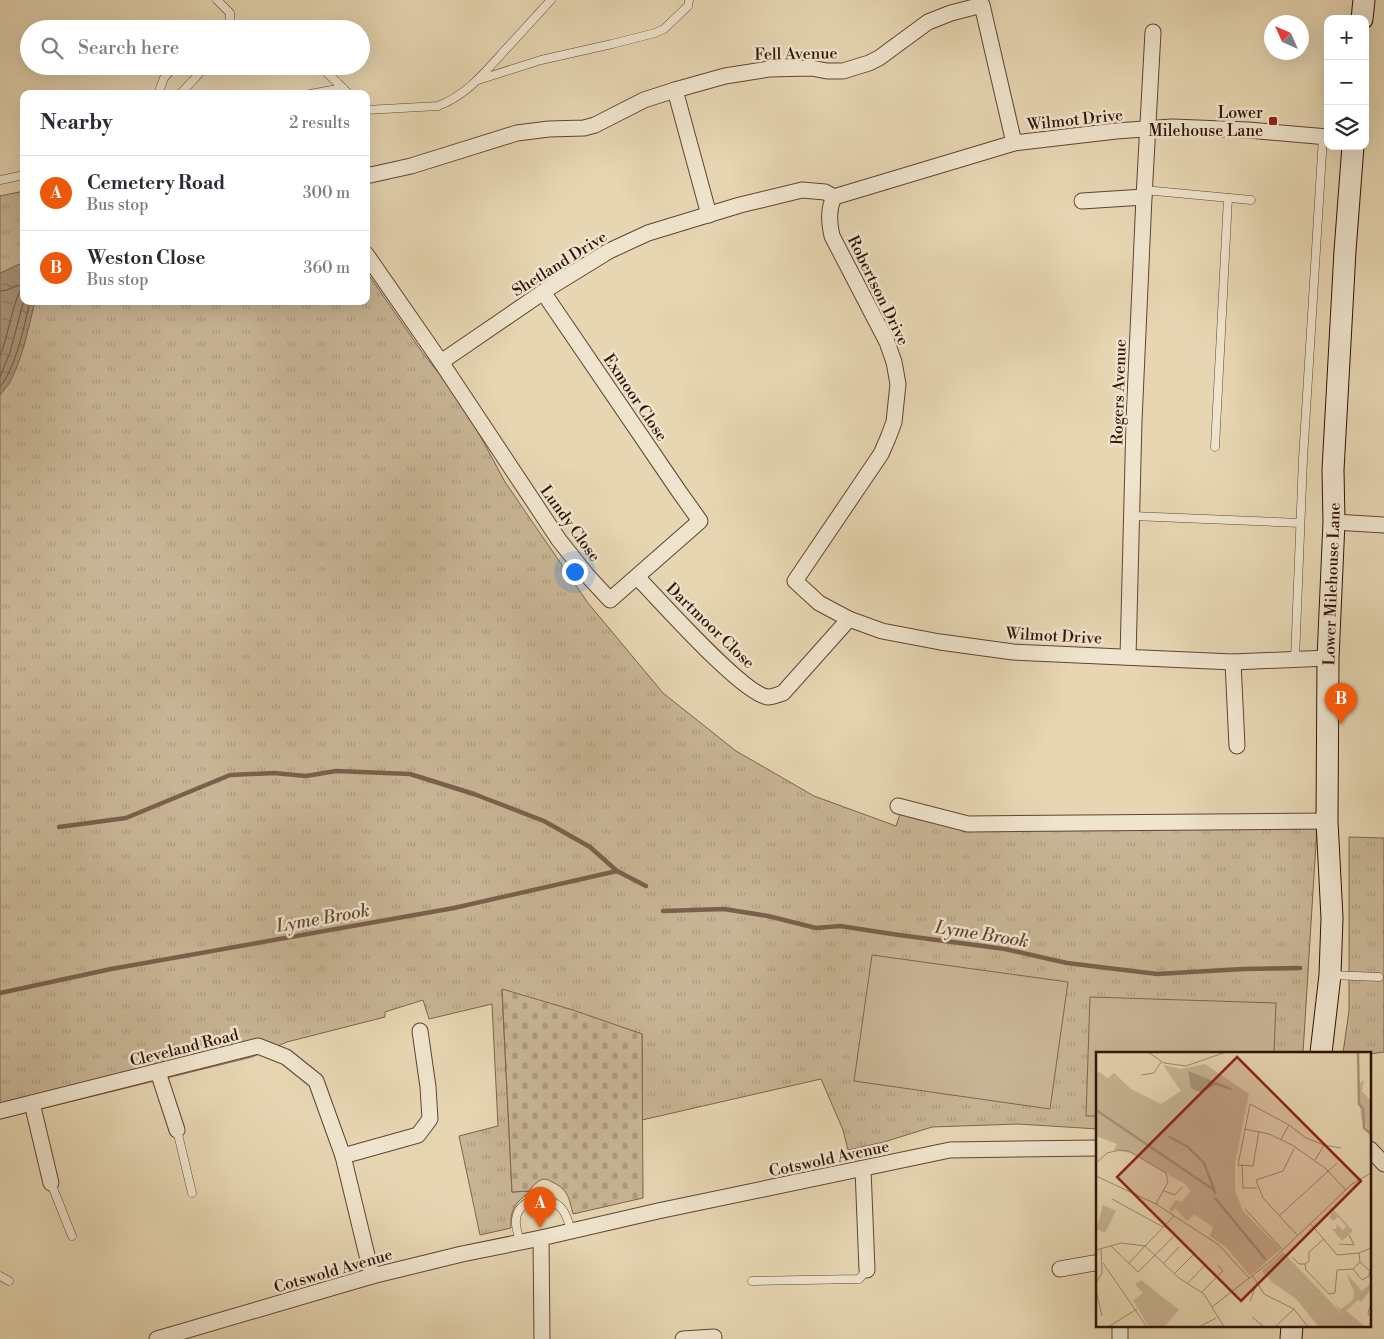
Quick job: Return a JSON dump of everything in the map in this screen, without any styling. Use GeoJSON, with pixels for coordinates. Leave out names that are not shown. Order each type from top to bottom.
{"type":"FeatureCollection","features":[{"type":"Feature","properties":{"kind":"main road"},"geometry":{"type":"LineString","coordinates":[[1362,15],[1364,0]]}},
{"type":"Feature","properties":{"kind":"main road","name":"Lower Milehouse Lane"},"geometry":{"type":"LineString","coordinates":[[1321,1052],[1330,975],[1332,918],[1327,820],[1328,658],[1334,522],[1333,460],[1353,150]]}},
{"type":"Feature","properties":{"kind":"main road"},"geometry":{"type":"LineString","coordinates":[[1290,1339],[1292,1326]]}},
{"type":"Feature","properties":{"kind":"street","name":"Fell Avenue"},"geometry":{"type":"LineString","coordinates":[[675,90],[725,76],[769,69],[811,68],[843,71],[879,58],[928,22],[951,12],[981,3],[1014,143]]}},
{"type":"Feature","properties":{"kind":"street","name":"Rogers Avenue"},"geometry":{"type":"LineString","coordinates":[[1128,657],[1134,422],[1153,32]]}},
{"type":"Feature","properties":{"kind":"street"},"geometry":{"type":"LineString","coordinates":[[370,175],[411,166],[517,133],[549,128],[584,128],[594,125],[644,100],[675,90],[709,215]]}},
{"type":"Feature","properties":{"kind":"street","name":"Wilmot Drive"},"geometry":{"type":"LineString","coordinates":[[834,197],[1014,143],[1172,126],[1239,129],[1324,137]]}},
{"type":"Feature","properties":{"kind":"street","name":"Shetland Drive"},"geometry":{"type":"LineString","coordinates":[[441,362],[543,292],[609,251],[648,233],[740,205],[802,190],[825,192],[834,197]]}},
{"type":"Feature","properties":{"kind":"street"},"geometry":{"type":"LineString","coordinates":[[1082,201],[1144,193]]}},
{"type":"Feature","properties":{"kind":"street","name":"Robertson Drive"},"geometry":{"type":"LineString","coordinates":[[795,581],[881,454],[894,422],[898,384],[894,362],[887,342],[832,236],[829,214],[834,197]]}},
{"type":"Feature","properties":{"kind":"street"},"geometry":{"type":"LineString","coordinates":[[370,260],[441,362]]}},
{"type":"Feature","properties":{"kind":"street","name":"Exmoor Close"},"geometry":{"type":"LineString","coordinates":[[543,292],[700,521]]}},
{"type":"Feature","properties":{"kind":"street","name":"Lundy Close"},"geometry":{"type":"LineString","coordinates":[[441,362],[559,540],[610,600],[700,521]]}},
{"type":"Feature","properties":{"kind":"street"},"geometry":{"type":"LineString","coordinates":[[1334,522],[1384,525]]}},
{"type":"Feature","properties":{"kind":"street","name":"Dartmoor Close"},"geometry":{"type":"LineString","coordinates":[[637,576],[712,656],[753,690],[768,697],[783,693],[849,619]]}},
{"type":"Feature","properties":{"kind":"street","name":"Wilmot Drive"},"geometry":{"type":"LineString","coordinates":[[795,581],[819,603],[849,619],[882,631],[967,646],[1013,652],[1233,662],[1328,658]]}},
{"type":"Feature","properties":{"kind":"street"},"geometry":{"type":"LineString","coordinates":[[1233,662],[1237,746]]}},
{"type":"Feature","properties":{"kind":"street"},"geometry":{"type":"LineString","coordinates":[[898,806],[968,824],[1327,820]]}},
{"type":"Feature","properties":{"kind":"street"},"geometry":{"type":"LineString","coordinates":[[343,1156],[418,1135],[430,1119],[428,1087],[420,1031]]}},
{"type":"Feature","properties":{"kind":"street","name":"Cleveland Road"},"geometry":{"type":"LineString","coordinates":[[0,1111],[258,1046],[286,1057],[316,1081],[343,1156],[372,1276]]}},
{"type":"Feature","properties":{"kind":"street"},"geometry":{"type":"LineString","coordinates":[[158,1072],[177,1130]]}},
{"type":"Feature","properties":{"kind":"street"},"geometry":{"type":"LineString","coordinates":[[32,1103],[52,1183]]}},
{"type":"Feature","properties":{"kind":"street","name":"Cotswold Avenue"},"geometry":{"type":"LineString","coordinates":[[157,1339],[372,1276],[462,1254],[541,1238],[658,1210],[950,1150],[1096,1148]]}},
{"type":"Feature","properties":{"kind":"street"},"geometry":{"type":"LineString","coordinates":[[1372,1151],[1384,1164]]}},
{"type":"Feature","properties":{"kind":"street"},"geometry":{"type":"LineString","coordinates":[[863,1169],[868,1270]]}},
{"type":"Feature","properties":{"kind":"street"},"geometry":{"type":"LineString","coordinates":[[541,1238],[542,1339]]}},
{"type":"Feature","properties":{"kind":"street"},"geometry":{"type":"LineString","coordinates":[[1060,1269],[1096,1264]]}},
{"type":"Feature","properties":{"kind":"street"},"geometry":{"type":"LineString","coordinates":[[1120,1326],[1120,1339]]}},
{"type":"Feature","properties":{"kind":"street"},"geometry":{"type":"LineString","coordinates":[[683,1339],[714,1337]]}},
{"type":"Feature","properties":{"kind":"lane"},"geometry":{"type":"LineString","coordinates":[[217,0],[230,13],[230,20]]}},
{"type":"Feature","properties":{"kind":"lane"},"geometry":{"type":"LineString","coordinates":[[370,110],[438,106],[449,102],[478,80],[551,0]]}},
{"type":"Feature","properties":{"kind":"lane"},"geometry":{"type":"LineString","coordinates":[[478,80],[541,60],[654,33],[664,29],[688,6],[689,0]]}},
{"type":"Feature","properties":{"kind":"lane"},"geometry":{"type":"LineString","coordinates":[[160,90],[166,75]]}},
{"type":"Feature","properties":{"kind":"lane"},"geometry":{"type":"LineString","coordinates":[[184,90],[198,75]]}},
{"type":"Feature","properties":{"kind":"lane"},"geometry":{"type":"LineString","coordinates":[[329,75],[345,90]]}},
{"type":"Feature","properties":{"kind":"lane","name":"Lower Milehouse Lane"},"geometry":{"type":"LineString","coordinates":[[1296,659],[1303,459],[1324,150]]}},
{"type":"Feature","properties":{"kind":"lane"},"geometry":{"type":"LineString","coordinates":[[0,180],[20,176]]}},
{"type":"Feature","properties":{"kind":"lane"},"geometry":{"type":"LineString","coordinates":[[1144,193],[1251,200]]}},
{"type":"Feature","properties":{"kind":"lane"},"geometry":{"type":"LineString","coordinates":[[1215,447],[1228,198]]}},
{"type":"Feature","properties":{"kind":"lane"},"geometry":{"type":"LineString","coordinates":[[1132,516],[1300,523]]}},
{"type":"Feature","properties":{"kind":"lane"},"geometry":{"type":"LineString","coordinates":[[1330,975],[1379,977]]}},
{"type":"Feature","properties":{"kind":"lane"},"geometry":{"type":"LineString","coordinates":[[177,1130],[192,1193]]}},
{"type":"Feature","properties":{"kind":"lane"},"geometry":{"type":"LineString","coordinates":[[52,1183],[72,1236]]}},
{"type":"Feature","properties":{"kind":"lane"},"geometry":{"type":"LineString","coordinates":[[520,1242],[516,1220],[521,1208],[533,1200],[547,1199],[559,1206],[566,1216],[571,1231]]}},
{"type":"Feature","properties":{"kind":"lane"},"geometry":{"type":"LineString","coordinates":[[752,1281],[860,1279],[868,1270]]}},
{"type":"Feature","properties":{"kind":"lane"},"geometry":{"type":"LineString","coordinates":[[0,1276],[9,1281]]}},
{"type":"Feature","properties":{"kind":"green space"},"geometry":{"type":"Polygon","coordinates":[[[20,192],[20,305],[370,305],[370,277],[422,352],[463,404],[505,482],[588,603],[663,693],[736,751],[814,796],[896,826],[900,814],[959,828],[1317,827],[1303,1052],[1096,1052],[1096,1129],[1018,1124],[932,1127],[884,1142],[848,1150],[843,1130],[821,1079],[642,1120],[642,1034],[502,990],[512,1192],[529,1191],[529,1193],[514,1207],[511,1216],[511,1228],[480,1235],[459,1136],[498,1126],[492,1004],[429,1019],[423,1000],[385,1012],[385,1017],[287,1042],[252,1057],[0,1119],[0,196],[20,192]]]}},
{"type":"Feature","properties":{"kind":"green space"},"geometry":{"type":"Polygon","coordinates":[[[1349,837],[1384,838],[1384,1052],[1372,1054],[1372,1052],[1343,1052],[1349,1011],[1349,837]]]}},
{"type":"Feature","properties":{"kind":"green space"},"geometry":{"type":"Polygon","coordinates":[[[872,955],[1068,982],[1050,1109],[854,1081],[872,955]]]}},
{"type":"Feature","properties":{"kind":"green space"},"geometry":{"type":"Polygon","coordinates":[[[502,989],[573,1010],[642,1034],[643,1198],[573,1214],[565,1191],[548,1180],[539,1181],[529,1191],[512,1192],[502,989]]]}},
{"type":"Feature","properties":{"kind":"green space"},"geometry":{"type":"Polygon","coordinates":[[[1090,997],[1276,1003],[1274,1052],[1096,1052],[1096,1116],[1086,1116],[1090,997]]]}},
{"type":"Feature","properties":{"kind":"water"},"geometry":{"type":"Polygon","coordinates":[[[20,264],[20,305],[34,305],[18,364],[10,382],[0,395],[0,273],[20,264]]]}},
{"type":"Feature","properties":{"kind":"waterway"},"geometry":{"type":"LineString","coordinates":[[59,827],[126,818],[230,775],[274,773],[306,776],[336,771],[410,774],[474,794],[544,821],[590,847],[617,871]]}},
{"type":"Feature","properties":{"kind":"waterway","name":"Lyme Brook"},"geometry":{"type":"LineString","coordinates":[[0,993],[111,969],[454,908],[617,871],[646,886]]}},
{"type":"Feature","properties":{"kind":"waterway","name":"Lyme Brook"},"geometry":{"type":"LineString","coordinates":[[663,911],[724,909],[768,916],[816,928],[840,926],[1005,949],[1067,963],[1157,974],[1300,968]]}},
{"type":"Feature","properties":{"kind":"place","name":"Lower Milehouse Lane"},"geometry":{"type":"Point","coordinates":[1273,121]}},
{"type":"Feature","properties":{"kind":"place","name":"Weston Close"},"geometry":{"type":"Point","coordinates":[1341,724]}},
{"type":"Feature","properties":{"kind":"place","name":"Cemetery Road"},"geometry":{"type":"Point","coordinates":[540,1228]}}]}
